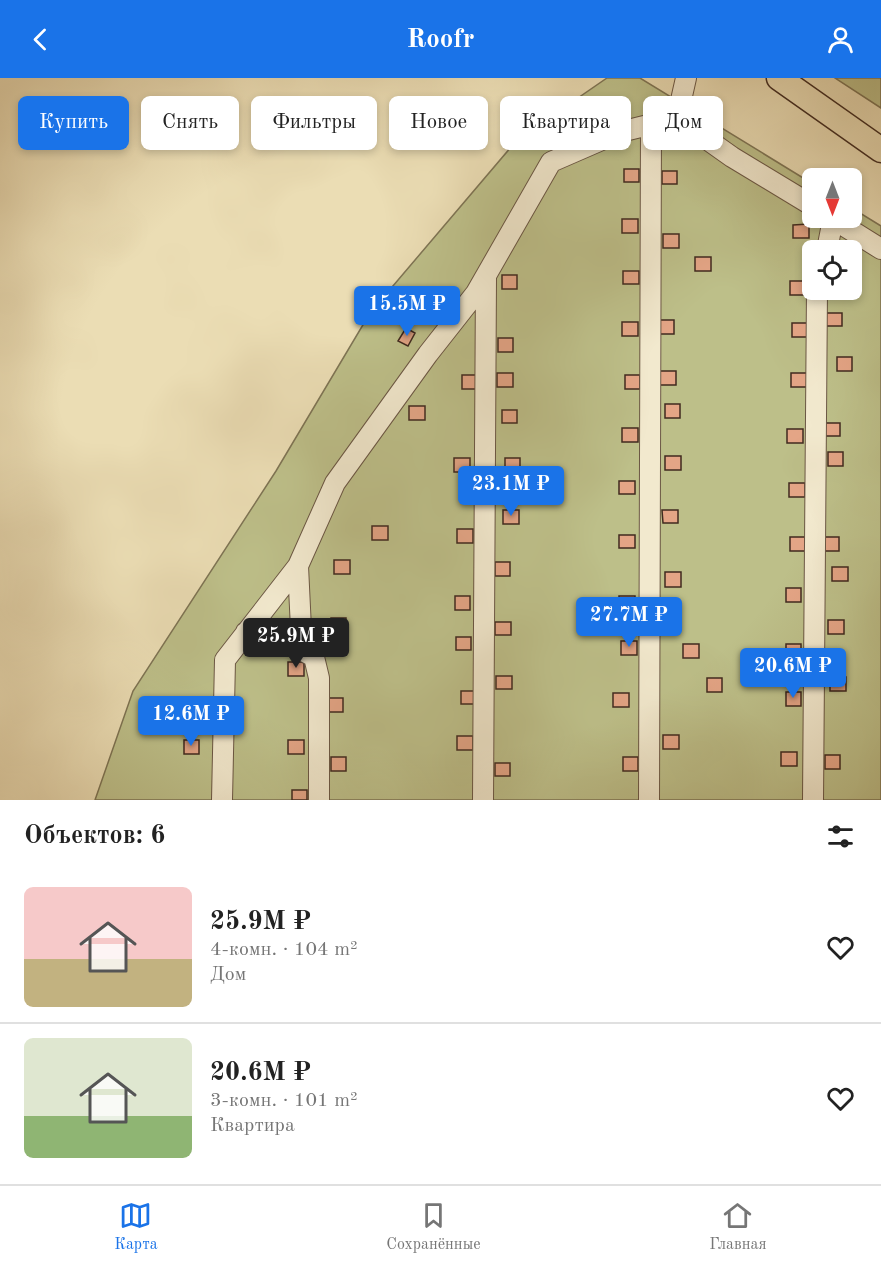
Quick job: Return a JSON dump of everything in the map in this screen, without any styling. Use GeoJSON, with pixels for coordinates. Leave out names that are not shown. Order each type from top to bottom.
{"type":"FeatureCollection","features":[{"type":"Feature","properties":{"kind":"main road"},"geometry":{"type":"LineString","coordinates":[[779,78],[881,150]]}},
{"type":"Feature","properties":{"kind":"street"},"geometry":{"type":"LineString","coordinates":[[682,96],[686,78]]}},
{"type":"Feature","properties":{"kind":"street"},"geometry":{"type":"LineString","coordinates":[[222,800],[225,660],[298,566],[334,483],[428,354],[476,293],[550,162],[620,132],[643,126]]}},
{"type":"Feature","properties":{"kind":"street"},"geometry":{"type":"LineString","coordinates":[[649,800],[651,150]]}},
{"type":"Feature","properties":{"kind":"street"},"geometry":{"type":"LineString","coordinates":[[722,150],[802,199]]}},
{"type":"Feature","properties":{"kind":"street"},"geometry":{"type":"LineString","coordinates":[[848,228],[881,249]]}},
{"type":"Feature","properties":{"kind":"street"},"geometry":{"type":"LineString","coordinates":[[483,800],[486,276]]}},
{"type":"Feature","properties":{"kind":"street"},"geometry":{"type":"LineString","coordinates":[[813,800],[817,300]]}},
{"type":"Feature","properties":{"kind":"street"},"geometry":{"type":"LineString","coordinates":[[298,566],[302,650]]}},
{"type":"Feature","properties":{"kind":"street"},"geometry":{"type":"LineString","coordinates":[[246,632],[295,646],[314,657],[319,678],[319,800]]}},
{"type":"Feature","properties":{"kind":"green space"},"geometry":{"type":"Polygon","coordinates":[[[607,78],[640,78],[669,96],[643,96],[643,150],[723,150],[723,129],[802,177],[802,228],[862,228],[862,214],[881,226],[881,800],[95,800],[133,691],[276,471],[370,313],[509,150],[631,150],[631,96],[581,96],[607,78]]]}},
{"type":"Feature","properties":{"kind":"green space"},"geometry":{"type":"Polygon","coordinates":[[[835,78],[881,78],[881,108],[835,78]]]}},
{"type":"Feature","properties":{"kind":"building"},"geometry":{"type":"Polygon","coordinates":[[[624,169],[639,169],[639,182],[624,182],[624,169]]]}},
{"type":"Feature","properties":{"kind":"building"},"geometry":{"type":"Polygon","coordinates":[[[662,171],[677,171],[677,184],[662,184],[662,171]]]}},
{"type":"Feature","properties":{"kind":"building"},"geometry":{"type":"Polygon","coordinates":[[[622,219],[638,219],[638,233],[622,233],[622,219]]]}},
{"type":"Feature","properties":{"kind":"building"},"geometry":{"type":"Polygon","coordinates":[[[802,224],[802,228],[809,228],[809,238],[793,238],[793,225],[802,224]]]}},
{"type":"Feature","properties":{"kind":"building"},"geometry":{"type":"Polygon","coordinates":[[[663,234],[679,234],[679,248],[663,248],[663,234]]]}},
{"type":"Feature","properties":{"kind":"building"},"geometry":{"type":"Polygon","coordinates":[[[695,257],[711,257],[711,271],[695,271],[695,257]]]}},
{"type":"Feature","properties":{"kind":"building"},"geometry":{"type":"Polygon","coordinates":[[[623,271],[639,271],[639,284],[623,284],[623,271]]]}},
{"type":"Feature","properties":{"kind":"building"},"geometry":{"type":"Polygon","coordinates":[[[502,275],[517,275],[517,289],[502,289],[502,275]]]}},
{"type":"Feature","properties":{"kind":"building"},"geometry":{"type":"Polygon","coordinates":[[[790,281],[802,281],[802,295],[790,295],[790,281]]]}},
{"type":"Feature","properties":{"kind":"building"},"geometry":{"type":"Polygon","coordinates":[[[826,313],[842,313],[842,326],[826,326],[826,313]]]}},
{"type":"Feature","properties":{"kind":"building"},"geometry":{"type":"Polygon","coordinates":[[[658,320],[674,320],[674,334],[658,334],[658,320]]]}},
{"type":"Feature","properties":{"kind":"building"},"geometry":{"type":"Polygon","coordinates":[[[622,322],[638,322],[638,336],[622,336],[622,322]]]}},
{"type":"Feature","properties":{"kind":"building"},"geometry":{"type":"Polygon","coordinates":[[[792,323],[808,323],[808,337],[792,337],[792,323]]]}},
{"type":"Feature","properties":{"kind":"building"},"geometry":{"type":"Polygon","coordinates":[[[406,328],[415,333],[408,346],[398,341],[406,328]]]}},
{"type":"Feature","properties":{"kind":"building"},"geometry":{"type":"Polygon","coordinates":[[[498,338],[513,338],[513,352],[498,352],[498,338]]]}},
{"type":"Feature","properties":{"kind":"building"},"geometry":{"type":"Polygon","coordinates":[[[837,357],[852,357],[852,371],[837,371],[837,357]]]}},
{"type":"Feature","properties":{"kind":"building"},"geometry":{"type":"Polygon","coordinates":[[[660,371],[676,371],[676,385],[660,385],[660,371]]]}},
{"type":"Feature","properties":{"kind":"building"},"geometry":{"type":"Polygon","coordinates":[[[497,373],[513,373],[513,387],[497,387],[497,373]]]}},
{"type":"Feature","properties":{"kind":"building"},"geometry":{"type":"Polygon","coordinates":[[[791,373],[807,373],[807,387],[791,387],[791,373]]]}},
{"type":"Feature","properties":{"kind":"building"},"geometry":{"type":"Polygon","coordinates":[[[462,375],[478,375],[478,389],[462,389],[462,375]]]}},
{"type":"Feature","properties":{"kind":"building"},"geometry":{"type":"Polygon","coordinates":[[[625,375],[640,375],[640,389],[625,389],[625,375]]]}},
{"type":"Feature","properties":{"kind":"building"},"geometry":{"type":"Polygon","coordinates":[[[665,404],[680,404],[680,418],[665,418],[665,404]]]}},
{"type":"Feature","properties":{"kind":"building"},"geometry":{"type":"Polygon","coordinates":[[[409,406],[425,406],[425,420],[409,420],[409,406]]]}},
{"type":"Feature","properties":{"kind":"building"},"geometry":{"type":"Polygon","coordinates":[[[502,410],[517,410],[517,423],[502,423],[502,410]]]}},
{"type":"Feature","properties":{"kind":"building"},"geometry":{"type":"Polygon","coordinates":[[[825,423],[840,423],[840,436],[825,436],[825,423]]]}},
{"type":"Feature","properties":{"kind":"building"},"geometry":{"type":"Polygon","coordinates":[[[622,428],[638,428],[638,442],[622,442],[622,428]]]}},
{"type":"Feature","properties":{"kind":"building"},"geometry":{"type":"Polygon","coordinates":[[[787,429],[803,429],[803,443],[787,443],[787,429]]]}},
{"type":"Feature","properties":{"kind":"building"},"geometry":{"type":"Polygon","coordinates":[[[828,452],[843,452],[843,466],[828,466],[828,452]]]}},
{"type":"Feature","properties":{"kind":"building"},"geometry":{"type":"Polygon","coordinates":[[[665,456],[681,456],[681,470],[665,470],[665,456]]]}},
{"type":"Feature","properties":{"kind":"building"},"geometry":{"type":"Polygon","coordinates":[[[454,458],[470,458],[470,472],[454,472],[454,458]]]}},
{"type":"Feature","properties":{"kind":"building"},"geometry":{"type":"Polygon","coordinates":[[[505,458],[520,458],[520,472],[505,472],[505,458]]]}},
{"type":"Feature","properties":{"kind":"building"},"geometry":{"type":"Polygon","coordinates":[[[619,481],[635,481],[635,494],[619,494],[619,481]]]}},
{"type":"Feature","properties":{"kind":"building"},"geometry":{"type":"Polygon","coordinates":[[[789,483],[805,483],[805,497],[789,497],[789,483]]]}},
{"type":"Feature","properties":{"kind":"building"},"geometry":{"type":"Polygon","coordinates":[[[503,510],[519,510],[519,524],[503,524],[503,510]]]}},
{"type":"Feature","properties":{"kind":"building"},"geometry":{"type":"Polygon","coordinates":[[[662,510],[678,510],[678,523],[663,523],[662,510]]]}},
{"type":"Feature","properties":{"kind":"building"},"geometry":{"type":"Polygon","coordinates":[[[372,526],[388,526],[388,540],[372,540],[372,526]]]}},
{"type":"Feature","properties":{"kind":"building"},"geometry":{"type":"Polygon","coordinates":[[[457,529],[473,529],[473,543],[457,543],[457,529]]]}},
{"type":"Feature","properties":{"kind":"building"},"geometry":{"type":"Polygon","coordinates":[[[619,535],[635,535],[635,548],[619,548],[619,535]]]}},
{"type":"Feature","properties":{"kind":"building"},"geometry":{"type":"Polygon","coordinates":[[[790,537],[805,537],[806,551],[790,551],[790,537]]]}},
{"type":"Feature","properties":{"kind":"building"},"geometry":{"type":"Polygon","coordinates":[[[823,537],[839,537],[839,551],[823,551],[823,537]]]}},
{"type":"Feature","properties":{"kind":"building"},"geometry":{"type":"Polygon","coordinates":[[[334,560],[350,560],[350,574],[334,574],[334,560]]]}},
{"type":"Feature","properties":{"kind":"building"},"geometry":{"type":"Polygon","coordinates":[[[495,562],[510,562],[510,576],[495,576],[495,562]]]}},
{"type":"Feature","properties":{"kind":"building"},"geometry":{"type":"Polygon","coordinates":[[[832,567],[848,567],[848,581],[832,581],[832,567]]]}},
{"type":"Feature","properties":{"kind":"building"},"geometry":{"type":"Polygon","coordinates":[[[665,572],[681,572],[681,587],[665,587],[665,572]]]}},
{"type":"Feature","properties":{"kind":"building"},"geometry":{"type":"Polygon","coordinates":[[[786,588],[801,588],[801,602],[786,602],[786,588]]]}},
{"type":"Feature","properties":{"kind":"building"},"geometry":{"type":"Polygon","coordinates":[[[455,596],[470,596],[470,610],[455,610],[455,596]]]}},
{"type":"Feature","properties":{"kind":"building"},"geometry":{"type":"Polygon","coordinates":[[[619,596],[635,596],[635,610],[619,610],[619,596]]]}},
{"type":"Feature","properties":{"kind":"building"},"geometry":{"type":"Polygon","coordinates":[[[331,618],[346,618],[346,632],[331,632],[331,618]]]}},
{"type":"Feature","properties":{"kind":"building"},"geometry":{"type":"Polygon","coordinates":[[[828,620],[844,620],[844,634],[828,634],[828,620]]]}},
{"type":"Feature","properties":{"kind":"building"},"geometry":{"type":"Polygon","coordinates":[[[495,622],[511,622],[511,635],[495,635],[495,622]]]}},
{"type":"Feature","properties":{"kind":"building"},"geometry":{"type":"Polygon","coordinates":[[[456,637],[471,637],[471,650],[456,650],[456,637]]]}},
{"type":"Feature","properties":{"kind":"building"},"geometry":{"type":"Polygon","coordinates":[[[621,641],[637,641],[637,655],[621,655],[621,641]]]}},
{"type":"Feature","properties":{"kind":"building"},"geometry":{"type":"Polygon","coordinates":[[[683,644],[699,644],[699,658],[683,658],[683,644]]]}},
{"type":"Feature","properties":{"kind":"building"},"geometry":{"type":"Polygon","coordinates":[[[786,644],[801,644],[801,658],[786,658],[786,644]]]}},
{"type":"Feature","properties":{"kind":"building"},"geometry":{"type":"Polygon","coordinates":[[[288,662],[304,662],[304,676],[288,676],[288,662]]]}},
{"type":"Feature","properties":{"kind":"building"},"geometry":{"type":"Polygon","coordinates":[[[496,676],[512,676],[512,689],[496,689],[496,676]]]}},
{"type":"Feature","properties":{"kind":"building"},"geometry":{"type":"Polygon","coordinates":[[[830,677],[846,677],[846,691],[830,691],[830,677]]]}},
{"type":"Feature","properties":{"kind":"building"},"geometry":{"type":"Polygon","coordinates":[[[707,678],[722,678],[722,692],[707,692],[707,678]]]}},
{"type":"Feature","properties":{"kind":"building"},"geometry":{"type":"Polygon","coordinates":[[[461,691],[476,691],[476,704],[461,704],[461,691]]]}},
{"type":"Feature","properties":{"kind":"building"},"geometry":{"type":"Polygon","coordinates":[[[786,692],[801,692],[801,706],[786,706],[786,692]]]}},
{"type":"Feature","properties":{"kind":"building"},"geometry":{"type":"Polygon","coordinates":[[[613,693],[629,693],[629,707],[613,707],[613,693]]]}},
{"type":"Feature","properties":{"kind":"building"},"geometry":{"type":"Polygon","coordinates":[[[328,698],[343,698],[343,712],[328,712],[328,698]]]}},
{"type":"Feature","properties":{"kind":"building"},"geometry":{"type":"Polygon","coordinates":[[[663,735],[679,735],[679,749],[663,749],[663,735]]]}},
{"type":"Feature","properties":{"kind":"building"},"geometry":{"type":"Polygon","coordinates":[[[457,736],[473,736],[473,750],[457,750],[457,736]]]}},
{"type":"Feature","properties":{"kind":"building"},"geometry":{"type":"Polygon","coordinates":[[[184,740],[199,740],[199,754],[184,754],[184,740]]]}},
{"type":"Feature","properties":{"kind":"building"},"geometry":{"type":"Polygon","coordinates":[[[288,740],[304,740],[304,754],[288,754],[288,740]]]}},
{"type":"Feature","properties":{"kind":"building"},"geometry":{"type":"Polygon","coordinates":[[[781,752],[797,752],[797,766],[781,766],[781,752]]]}},
{"type":"Feature","properties":{"kind":"building"},"geometry":{"type":"Polygon","coordinates":[[[825,755],[840,755],[840,769],[825,769],[825,755]]]}},
{"type":"Feature","properties":{"kind":"building"},"geometry":{"type":"Polygon","coordinates":[[[331,757],[346,757],[346,771],[331,771],[331,757]]]}},
{"type":"Feature","properties":{"kind":"building"},"geometry":{"type":"Polygon","coordinates":[[[623,757],[638,757],[638,771],[623,771],[623,757]]]}},
{"type":"Feature","properties":{"kind":"building"},"geometry":{"type":"Polygon","coordinates":[[[495,763],[510,763],[510,776],[495,776],[495,763]]]}},
{"type":"Feature","properties":{"kind":"building"},"geometry":{"type":"Polygon","coordinates":[[[292,790],[307,790],[307,800],[292,800],[292,790]]]}}]}
